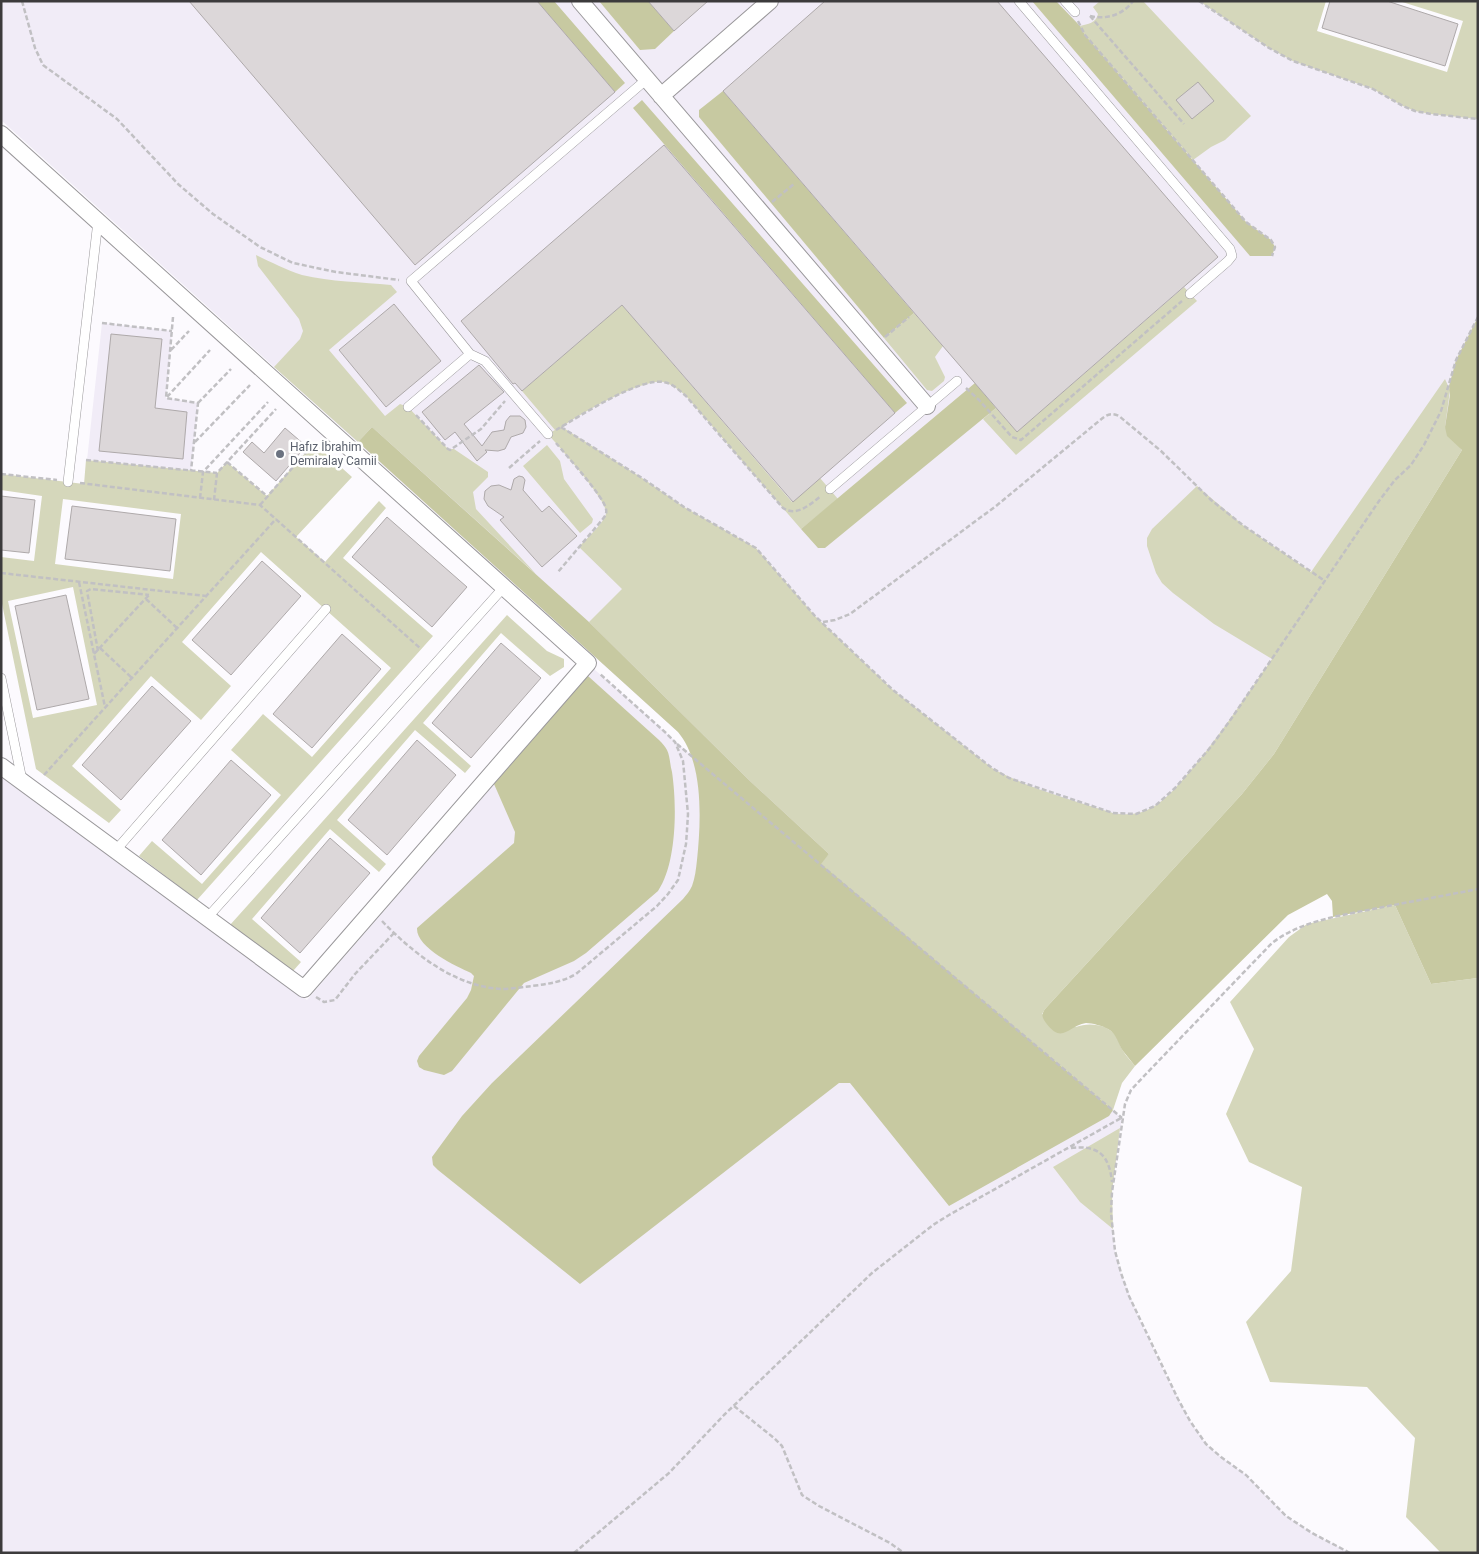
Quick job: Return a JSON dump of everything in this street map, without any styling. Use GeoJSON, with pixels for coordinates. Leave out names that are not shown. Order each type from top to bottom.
{"type":"FeatureCollection","features":[{"type":"Feature","properties":{"kind":"street"},"geometry":{"type":"LineString","coordinates":[[580,1],[928,406]]}},
{"type":"Feature","properties":{"kind":"street"},"geometry":{"type":"LineString","coordinates":[[661,96],[770,1]]}},
{"type":"Feature","properties":{"kind":"street"},"geometry":{"type":"LineString","coordinates":[[1,134],[588,662],[304,988],[1,766]]}},
{"type":"Feature","properties":{"kind":"lane"},"geometry":{"type":"LineString","coordinates":[[1019,1],[1230,249],[1232,256],[1228,261],[1190,294]]}},
{"type":"Feature","properties":{"kind":"lane"},"geometry":{"type":"LineString","coordinates":[[1065,1],[1075,12]]}},
{"type":"Feature","properties":{"kind":"lane"},"geometry":{"type":"LineString","coordinates":[[548,434],[485,361],[470,354],[411,281],[646,79]]}},
{"type":"Feature","properties":{"kind":"lane"},"geometry":{"type":"LineString","coordinates":[[68,482],[98,221]]}},
{"type":"Feature","properties":{"kind":"lane"},"geometry":{"type":"LineString","coordinates":[[408,407],[470,354]]}},
{"type":"Feature","properties":{"kind":"lane"},"geometry":{"type":"LineString","coordinates":[[830,489],[957,381]]}},
{"type":"Feature","properties":{"kind":"lane"},"geometry":{"type":"LineString","coordinates":[[207,918],[504,588]]}},
{"type":"Feature","properties":{"kind":"lane"},"geometry":{"type":"LineString","coordinates":[[116,850],[326,609]]}},
{"type":"Feature","properties":{"kind":"lane"},"geometry":{"type":"LineString","coordinates":[[1,678],[22,781]]}},
{"type":"Feature","properties":{"kind":"path"},"geometry":{"type":"LineString","coordinates":[[22,1],[35,48],[43,64],[117,119],[172,179],[213,214],[260,247],[293,263],[336,272],[411,281]]}},
{"type":"Feature","properties":{"kind":"path"},"geometry":{"type":"LineString","coordinates":[[1075,12],[1097,18],[1113,16],[1125,10],[1133,1]]}},
{"type":"Feature","properties":{"kind":"path"},"geometry":{"type":"LineString","coordinates":[[1199,1],[1269,48],[1293,60],[1373,89],[1415,111],[1478,119]]}},
{"type":"Feature","properties":{"kind":"path"},"geometry":{"type":"LineString","coordinates":[[1075,12],[1085,35],[1246,222],[1271,240],[1274,247],[1272,256]]}},
{"type":"Feature","properties":{"kind":"path"},"geometry":{"type":"LineString","coordinates":[[1090,16],[1184,124]]}},
{"type":"Feature","properties":{"kind":"path"},"geometry":{"type":"LineString","coordinates":[[761,212],[794,184]]}},
{"type":"Feature","properties":{"kind":"path"},"geometry":{"type":"LineString","coordinates":[[957,381],[979,400],[1012,437],[1021,440],[1190,294]]}},
{"type":"Feature","properties":{"kind":"path"},"geometry":{"type":"LineString","coordinates":[[166,398],[173,317]]}},
{"type":"Feature","properties":{"kind":"path"},"geometry":{"type":"LineString","coordinates":[[875,345],[909,317]]}},
{"type":"Feature","properties":{"kind":"path"},"geometry":{"type":"LineString","coordinates":[[561,427],[684,507],[756,548],[822,622],[893,690],[992,768],[1009,778],[1114,813],[1136,814],[1146,811],[1165,798],[1209,748],[1379,501],[1411,465],[1424,445],[1441,411],[1456,360],[1478,317]]}},
{"type":"Feature","properties":{"kind":"path"},"geometry":{"type":"LineString","coordinates":[[102,323],[172,331]]}},
{"type":"Feature","properties":{"kind":"path"},"geometry":{"type":"LineString","coordinates":[[170,351],[189,331]]}},
{"type":"Feature","properties":{"kind":"path"},"geometry":{"type":"LineString","coordinates":[[166,398],[210,350]]}},
{"type":"Feature","properties":{"kind":"path"},"geometry":{"type":"LineString","coordinates":[[191,471],[198,403],[231,369]]}},
{"type":"Feature","properties":{"kind":"path"},"geometry":{"type":"LineString","coordinates":[[509,468],[548,434],[636,387],[654,382],[664,382],[672,385],[686,396],[783,508],[791,512],[798,511],[830,489]]}},
{"type":"Feature","properties":{"kind":"path"},"geometry":{"type":"LineString","coordinates":[[195,442],[250,386]]}},
{"type":"Feature","properties":{"kind":"path"},"geometry":{"type":"LineString","coordinates":[[408,407],[450,450],[481,429],[512,392]]}},
{"type":"Feature","properties":{"kind":"path"},"geometry":{"type":"LineString","coordinates":[[166,398],[198,403]]}},
{"type":"Feature","properties":{"kind":"path"},"geometry":{"type":"LineString","coordinates":[[200,498],[203,472],[268,402]]}},
{"type":"Feature","properties":{"kind":"path"},"geometry":{"type":"LineString","coordinates":[[214,500],[217,473],[276,409]]}},
{"type":"Feature","properties":{"kind":"path"},"geometry":{"type":"LineString","coordinates":[[822,622],[842,619],[857,609],[978,521],[1106,415],[1112,413],[1119,416],[1150,442],[1211,500],[1325,581]]}},
{"type":"Feature","properties":{"kind":"path"},"geometry":{"type":"LineString","coordinates":[[548,434],[598,494],[606,509],[606,514],[602,520],[558,572]]}},
{"type":"Feature","properties":{"kind":"path"},"geometry":{"type":"LineString","coordinates":[[260,505],[314,443]]}},
{"type":"Feature","properties":{"kind":"path"},"geometry":{"type":"LineString","coordinates":[[86,460],[217,473]]}},
{"type":"Feature","properties":{"kind":"path"},"geometry":{"type":"LineString","coordinates":[[227,462],[267,496]]}},
{"type":"Feature","properties":{"kind":"path"},"geometry":{"type":"LineString","coordinates":[[1,474],[260,505],[421,649]]}},
{"type":"Feature","properties":{"kind":"path"},"geometry":{"type":"LineString","coordinates":[[44,775],[276,519]]}},
{"type":"Feature","properties":{"kind":"path"},"geometry":{"type":"LineString","coordinates":[[1,573],[206,596]]}},
{"type":"Feature","properties":{"kind":"path"},"geometry":{"type":"LineString","coordinates":[[79,582],[105,707]]}},
{"type":"Feature","properties":{"kind":"path"},"geometry":{"type":"LineString","coordinates":[[132,678],[99,649],[87,591],[91,589],[149,595]]}},
{"type":"Feature","properties":{"kind":"path"},"geometry":{"type":"LineString","coordinates":[[94,654],[153,590]]}},
{"type":"Feature","properties":{"kind":"path"},"geometry":{"type":"LineString","coordinates":[[146,599],[177,628]]}},
{"type":"Feature","properties":{"kind":"path"},"geometry":{"type":"LineString","coordinates":[[588,662],[675,742],[1122,1118]]}},
{"type":"Feature","properties":{"kind":"path"},"geometry":{"type":"LineString","coordinates":[[372,910],[394,933],[434,964],[459,978],[488,987],[516,988],[555,983],[568,979],[582,970],[663,900],[678,880],[686,844],[688,814],[683,761],[675,742]]}},
{"type":"Feature","properties":{"kind":"path"},"geometry":{"type":"LineString","coordinates":[[1350,1553],[1312,1533],[1286,1516],[1246,1476],[1206,1444],[1194,1427],[1154,1350],[1120,1273],[1111,1213],[1112,1187],[1122,1118],[1128,1096],[1145,1074],[1281,936],[1308,924],[1333,917],[1478,889]]}},
{"type":"Feature","properties":{"kind":"path"},"geometry":{"type":"LineString","coordinates":[[304,988],[324,1002],[335,1000],[394,933]]}},
{"type":"Feature","properties":{"kind":"path"},"geometry":{"type":"LineString","coordinates":[[574,1553],[653,1488],[734,1406],[872,1273],[912,1240],[949,1215],[1122,1118]]}},
{"type":"Feature","properties":{"kind":"path"},"geometry":{"type":"LineString","coordinates":[[1070,1148],[1089,1148],[1102,1154],[1109,1165],[1112,1187]]}},
{"type":"Feature","properties":{"kind":"path"},"geometry":{"type":"LineString","coordinates":[[734,1406],[782,1446],[802,1496],[890,1543],[904,1553]]}},
{"type":"Feature","properties":{"kind":"shaded area"},"geometry":{"type":"Polygon","coordinates":[[[1,1],[1217,1],[1478,91],[1478,423],[1023,1034],[1122,1118],[1112,1192],[1111,1213],[1115,1251],[1121,1273],[1138,1316],[1165,1374],[1190,1421],[1206,1444],[1246,1475],[1286,1516],[1312,1533],[1350,1553],[1,1553],[1,776],[307,1000],[594,669],[690,754],[687,744],[678,732],[1,120],[1,1]]]}},
{"type":"Feature","properties":{"kind":"shaded area"},"geometry":{"type":"Polygon","coordinates":[[[102,323],[172,331],[166,398],[198,403],[191,471],[87,460],[102,323]]]}},
{"type":"Feature","properties":{"kind":"green space"},"geometry":{"type":"Polygon","coordinates":[[[537,1],[554,1],[625,83],[615,92],[537,1]]]}},
{"type":"Feature","properties":{"kind":"green space"},"geometry":{"type":"Polygon","coordinates":[[[599,1],[648,1],[674,31],[655,49],[640,50],[599,1]]]}},
{"type":"Feature","properties":{"kind":"green space"},"geometry":{"type":"Polygon","coordinates":[[[1032,1],[1056,1],[1080,26],[1085,35],[1246,222],[1271,240],[1275,247],[1272,256],[1250,256],[1032,1]]]}},
{"type":"Feature","properties":{"kind":"green space"},"geometry":{"type":"Polygon","coordinates":[[[1100,1],[1143,1],[1251,116],[1225,140],[1193,160],[1085,35],[1080,26],[1091,23],[1095,19],[1098,14],[1093,7],[1100,1]]]}},
{"type":"Feature","properties":{"kind":"green space"},"geometry":{"type":"Polygon","coordinates":[[[1199,1],[1326,1],[1317,31],[1447,72],[1463,21],[1399,1],[1478,1],[1478,119],[1415,111],[1373,89],[1293,61],[1269,48],[1199,1]]]}},
{"type":"Feature","properties":{"kind":"green space"},"geometry":{"type":"Polygon","coordinates":[[[723,91],[914,313],[884,338],[699,117],[699,110],[723,91]]]}},
{"type":"Feature","properties":{"kind":"green space"},"geometry":{"type":"Polygon","coordinates":[[[642,100],[907,403],[895,413],[633,108],[642,100]]]}},
{"type":"Feature","properties":{"kind":"green space"},"geometry":{"type":"Polygon","coordinates":[[[256,255],[302,275],[391,285],[397,292],[329,350],[385,416],[400,404],[408,407],[448,449],[454,449],[488,472],[488,477],[473,492],[476,509],[536,574],[372,427],[358,442],[274,367],[300,339],[303,331],[299,319],[258,266],[256,255]]]}},
{"type":"Feature","properties":{"kind":"green space"},"geometry":{"type":"Polygon","coordinates":[[[1184,287],[1197,301],[1016,455],[983,419],[996,408],[1017,432],[1184,287]]]}},
{"type":"Feature","properties":{"kind":"green space"},"geometry":{"type":"Polygon","coordinates":[[[622,305],[792,502],[820,478],[838,499],[801,529],[686,396],[678,389],[663,382],[654,382],[641,386],[611,398],[562,427],[684,507],[756,548],[815,616],[893,690],[992,768],[1051,794],[1122,814],[1143,812],[1159,803],[1170,793],[1212,744],[1272,659],[1214,624],[1162,583],[1156,573],[1147,546],[1147,538],[1152,529],[1197,486],[1244,526],[1311,572],[1445,379],[1450,390],[1445,427],[1462,450],[1274,754],[1242,794],[1042,1014],[1076,1027],[1092,1024],[1098,1025],[1108,1029],[1116,1036],[1123,1051],[1135,1066],[1122,1083],[1113,1110],[820,864],[829,854],[750,781],[589,622],[622,589],[579,547],[601,522],[606,514],[605,508],[592,487],[548,434],[555,430],[522,391],[622,305]]]}},
{"type":"Feature","properties":{"kind":"green space"},"geometry":{"type":"Polygon","coordinates":[[[914,313],[943,346],[935,357],[945,377],[944,381],[932,391],[927,390],[884,338],[914,313]]]}},
{"type":"Feature","properties":{"kind":"green space"},"geometry":{"type":"Polygon","coordinates":[[[1478,317],[1478,978],[1431,984],[1395,905],[1333,917],[1332,901],[1327,894],[1288,915],[1135,1066],[1111,1031],[1106,1028],[1086,1023],[1065,1032],[1057,1033],[1044,1019],[1045,1009],[1242,794],[1274,754],[1462,450],[1447,436],[1445,427],[1450,395],[1449,386],[1456,360],[1478,317]]]}},
{"type":"Feature","properties":{"kind":"green space"},"geometry":{"type":"Polygon","coordinates":[[[975,383],[996,408],[825,548],[818,548],[801,529],[975,383]]]}},
{"type":"Feature","properties":{"kind":"green space"},"geometry":{"type":"Polygon","coordinates":[[[372,427],[589,622],[750,781],[829,854],[821,864],[1113,1110],[1109,1116],[949,1206],[850,1083],[839,1083],[580,1284],[438,1170],[433,1165],[432,1157],[462,1116],[492,1083],[683,899],[689,891],[694,880],[697,860],[700,811],[699,793],[692,760],[678,732],[358,442],[372,427]]]}},
{"type":"Feature","properties":{"kind":"green space"},"geometry":{"type":"Polygon","coordinates":[[[314,443],[352,477],[296,537],[325,562],[379,501],[386,508],[343,558],[433,636],[197,900],[139,856],[152,841],[202,884],[281,795],[231,750],[263,714],[312,757],[391,668],[261,552],[182,642],[231,686],[201,720],[151,676],[72,766],[121,810],[109,823],[36,769],[1,599],[1,557],[34,561],[42,496],[1,490],[1,474],[84,484],[86,460],[217,473],[227,462],[267,496],[314,443]],[[63,499],[55,564],[173,579],[181,514],[63,499]],[[73,587],[8,601],[33,718],[97,705],[73,587]]]}},
{"type":"Feature","properties":{"kind":"green space"},"geometry":{"type":"Polygon","coordinates":[[[547,445],[560,461],[564,479],[593,519],[592,523],[580,533],[523,466],[547,445]]]}},
{"type":"Feature","properties":{"kind":"green space"},"geometry":{"type":"Polygon","coordinates":[[[507,615],[547,651],[564,659],[564,667],[550,676],[501,633],[423,723],[471,766],[465,773],[415,730],[337,820],[386,864],[379,872],[330,829],[252,919],[301,962],[293,971],[230,925],[507,615]]]}},
{"type":"Feature","properties":{"kind":"green space"},"geometry":{"type":"Polygon","coordinates":[[[588,676],[659,740],[668,752],[674,785],[675,817],[672,850],[664,879],[658,891],[586,953],[574,961],[524,983],[452,1071],[444,1075],[424,1070],[419,1067],[417,1061],[419,1056],[467,998],[474,976],[430,949],[418,935],[417,928],[514,843],[515,832],[494,784],[588,676]]]}},
{"type":"Feature","properties":{"kind":"green space"},"geometry":{"type":"Polygon","coordinates":[[[1395,905],[1431,984],[1478,978],[1478,1553],[1441,1553],[1406,1517],[1415,1438],[1367,1387],[1270,1382],[1246,1322],[1291,1271],[1302,1187],[1249,1162],[1226,1114],[1254,1049],[1230,1002],[1289,937],[1307,924],[1395,905]]]}},
{"type":"Feature","properties":{"kind":"green space"},"geometry":{"type":"Polygon","coordinates":[[[1120,1128],[1112,1192],[1113,1229],[1080,1202],[1053,1167],[1120,1128]]]}},
{"type":"Feature","properties":{"kind":"building"},"geometry":{"type":"Polygon","coordinates":[[[189,1],[537,1],[615,92],[415,265],[189,1]]]}},
{"type":"Feature","properties":{"kind":"building"},"geometry":{"type":"Polygon","coordinates":[[[648,1],[708,1],[674,31],[648,1]]]}},
{"type":"Feature","properties":{"kind":"building"},"geometry":{"type":"Polygon","coordinates":[[[825,1],[997,1],[1218,257],[1017,432],[723,91],[825,1]]]}},
{"type":"Feature","properties":{"kind":"building"},"geometry":{"type":"Polygon","coordinates":[[[1330,1],[1387,1],[1458,24],[1445,66],[1322,28],[1330,1]]]}},
{"type":"Feature","properties":{"kind":"building"},"geometry":{"type":"Polygon","coordinates":[[[1198,82],[1214,101],[1192,119],[1176,100],[1198,82]]]}},
{"type":"Feature","properties":{"kind":"building"},"geometry":{"type":"Polygon","coordinates":[[[664,145],[895,413],[793,502],[622,305],[522,391],[515,383],[513,384],[461,321],[664,145]]]}},
{"type":"Feature","properties":{"kind":"building"},"geometry":{"type":"Polygon","coordinates":[[[394,304],[441,361],[386,407],[339,350],[394,304]]]}},
{"type":"Feature","properties":{"kind":"building"},"geometry":{"type":"Polygon","coordinates":[[[111,334],[162,339],[155,408],[187,412],[183,459],[99,451],[111,334]]]}},
{"type":"Feature","properties":{"kind":"building"},"geometry":{"type":"Polygon","coordinates":[[[479,365],[504,392],[464,424],[482,446],[492,432],[504,430],[506,421],[510,416],[520,416],[525,420],[526,427],[523,433],[511,437],[505,449],[498,451],[485,450],[487,452],[477,461],[455,432],[445,440],[422,412],[479,365]]]}},
{"type":"Feature","properties":{"kind":"building","name":"Hafız İbrahim Demiralay Camii"},"geometry":{"type":"Polygon","coordinates":[[[285,428],[306,446],[276,481],[243,452],[252,442],[264,453],[285,428]]]}},
{"type":"Feature","properties":{"kind":"building"},"geometry":{"type":"Polygon","coordinates":[[[519,476],[525,480],[523,490],[542,512],[549,506],[577,536],[542,567],[500,520],[504,517],[488,506],[484,499],[485,491],[491,486],[499,485],[511,490],[514,479],[519,476]]]}},
{"type":"Feature","properties":{"kind":"building"},"geometry":{"type":"Polygon","coordinates":[[[1,496],[35,500],[29,553],[1,550],[1,496]]]}},
{"type":"Feature","properties":{"kind":"building"},"geometry":{"type":"Polygon","coordinates":[[[72,506],[176,519],[170,571],[65,559],[72,506]]]}},
{"type":"Feature","properties":{"kind":"building"},"geometry":{"type":"Polygon","coordinates":[[[387,517],[467,587],[432,627],[352,557],[387,517]]]}},
{"type":"Feature","properties":{"kind":"building"},"geometry":{"type":"Polygon","coordinates":[[[262,561],[301,596],[231,675],[192,640],[262,561]]]}},
{"type":"Feature","properties":{"kind":"building"},"geometry":{"type":"Polygon","coordinates":[[[66,595],[89,699],[37,710],[15,606],[66,595]]]}},
{"type":"Feature","properties":{"kind":"building"},"geometry":{"type":"Polygon","coordinates":[[[342,634],[381,669],[312,748],[273,714],[342,634]]]}},
{"type":"Feature","properties":{"kind":"building"},"geometry":{"type":"Polygon","coordinates":[[[501,643],[541,678],[471,758],[432,723],[501,643]]]}},
{"type":"Feature","properties":{"kind":"building"},"geometry":{"type":"Polygon","coordinates":[[[152,686],[191,721],[121,800],[82,765],[152,686]]]}},
{"type":"Feature","properties":{"kind":"building"},"geometry":{"type":"Polygon","coordinates":[[[417,740],[456,775],[387,855],[348,820],[417,740]]]}},
{"type":"Feature","properties":{"kind":"building"},"geometry":{"type":"Polygon","coordinates":[[[231,760],[271,795],[201,875],[162,840],[231,760]]]}},
{"type":"Feature","properties":{"kind":"building"},"geometry":{"type":"Polygon","coordinates":[[[330,838],[370,873],[300,953],[261,918],[330,838]]]}},
{"type":"Feature","properties":{"kind":"place","name":"Hafız İbrahim Demiralay Camii"},"geometry":{"type":"Point","coordinates":[280,454]}}]}
